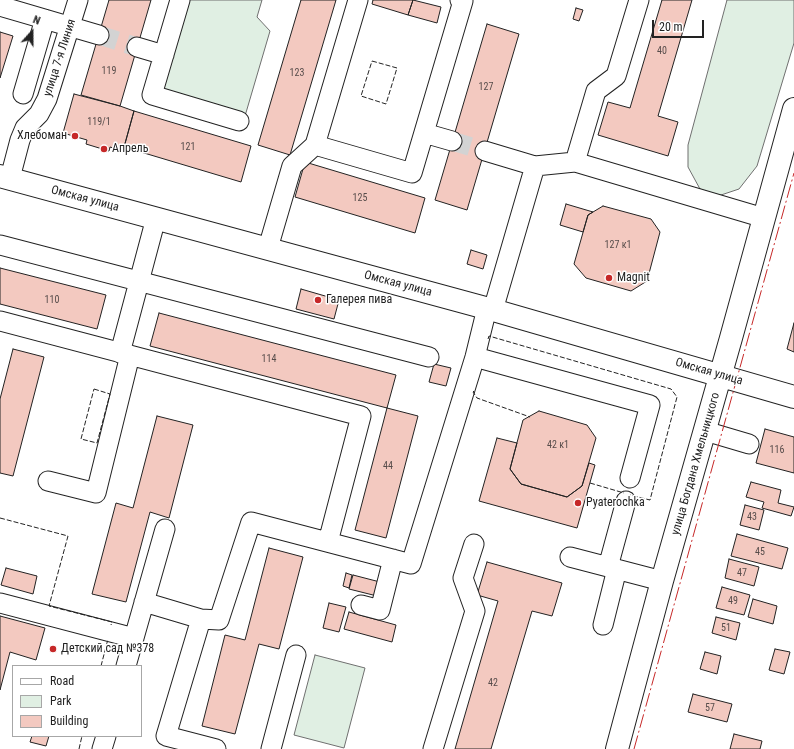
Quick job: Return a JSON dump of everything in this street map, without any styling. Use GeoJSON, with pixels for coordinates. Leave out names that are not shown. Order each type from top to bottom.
{"type":"FeatureCollection","features":[{"type":"Feature","properties":{"kind":"main road","name":"улица Богдана Хмельницкого"},"geometry":{"type":"LineString","coordinates":[[617,749],[662,581],[721,376],[794,109]]}},
{"type":"Feature","properties":{"kind":"main road","name":"Омская улица"},"geometry":{"type":"LineString","coordinates":[[5,177],[490,309],[794,397]]}},
{"type":"Feature","properties":{"kind":"street","name":"улица 7-я Линия"},"geometry":{"type":"LineString","coordinates":[[5,177],[25,128],[39,114],[48,99],[78,0]]}},
{"type":"Feature","properties":{"kind":"street"},"geometry":{"type":"LineString","coordinates":[[180,0],[152,95],[239,121]]}},
{"type":"Feature","properties":{"kind":"street"},"geometry":{"type":"LineString","coordinates":[[268,248],[292,166],[315,145],[358,0]]}},
{"type":"Feature","properties":{"kind":"street"},"geometry":{"type":"LineString","coordinates":[[315,145],[412,173],[463,1],[460,0]]}},
{"type":"Feature","properties":{"kind":"street"},"geometry":{"type":"LineString","coordinates":[[575,162],[596,91],[616,76],[639,0]]}},
{"type":"Feature","properties":{"kind":"street"},"geometry":{"type":"LineString","coordinates":[[0,6],[98,35]]}},
{"type":"Feature","properties":{"kind":"street"},"geometry":{"type":"LineString","coordinates":[[23,94],[45,19]]}},
{"type":"Feature","properties":{"kind":"street"},"geometry":{"type":"LineString","coordinates":[[137,47],[164,55]]}},
{"type":"Feature","properties":{"kind":"street"},"geometry":{"type":"LineString","coordinates":[[424,133],[452,141]]}},
{"type":"Feature","properties":{"kind":"street"},"geometry":{"type":"LineString","coordinates":[[485,151],[536,166],[575,162],[764,218]]}},
{"type":"Feature","properties":{"kind":"street"},"geometry":{"type":"LineString","coordinates":[[144,602],[201,618],[219,620],[251,522],[411,564],[536,166]]}},
{"type":"Feature","properties":{"kind":"street"},"geometry":{"type":"LineString","coordinates":[[48,481],[96,493],[139,281],[156,218]]}},
{"type":"Feature","properties":{"kind":"street"},"geometry":{"type":"LineString","coordinates":[[0,245],[429,357]]}},
{"type":"Feature","properties":{"kind":"street"},"geometry":{"type":"LineString","coordinates":[[0,321],[361,416],[328,542]]}},
{"type":"Feature","properties":{"kind":"street"},"geometry":{"type":"LineString","coordinates":[[475,357],[650,405],[630,478]]}},
{"type":"Feature","properties":{"kind":"street"},"geometry":{"type":"LineString","coordinates":[[705,431],[749,444]]}},
{"type":"Feature","properties":{"kind":"street"},"geometry":{"type":"LineString","coordinates":[[603,625],[626,501]]}},
{"type":"Feature","properties":{"kind":"street"},"geometry":{"type":"LineString","coordinates":[[126,665],[165,529]]}},
{"type":"Feature","properties":{"kind":"street"},"geometry":{"type":"LineString","coordinates":[[433,749],[475,611],[463,578],[474,544]]}},
{"type":"Feature","properties":{"kind":"street"},"geometry":{"type":"LineString","coordinates":[[570,557],[662,581]]}},
{"type":"Feature","properties":{"kind":"street"},"geometry":{"type":"LineString","coordinates":[[361,605],[380,610],[394,560]]}},
{"type":"Feature","properties":{"kind":"street"},"geometry":{"type":"LineString","coordinates":[[0,603],[134,638]]}},
{"type":"Feature","properties":{"kind":"street"},"geometry":{"type":"LineString","coordinates":[[201,618],[166,736],[216,749]]}},
{"type":"Feature","properties":{"kind":"street"},"geometry":{"type":"LineString","coordinates":[[271,749],[296,655]]}},
{"type":"Feature","properties":{"kind":"street"},"geometry":{"type":"LineString","coordinates":[[102,749],[106,737]]}},
{"type":"Feature","properties":{"kind":"green space"},"geometry":{"type":"Polygon","coordinates":[[[184,0],[262,0],[257,17],[270,31],[245,116],[158,91],[184,0]]]}},
{"type":"Feature","properties":{"kind":"green space"},"geometry":{"type":"Polygon","coordinates":[[[727,0],[794,0],[794,43],[757,166],[739,189],[718,196],[700,189],[688,167],[688,145],[727,0]]]}},
{"type":"Feature","properties":{"kind":"green space"},"geometry":{"type":"Polygon","coordinates":[[[315,655],[365,668],[344,748],[294,735],[315,655]]]}},
{"type":"Feature","properties":{"kind":"building"},"geometry":{"type":"Polygon","coordinates":[[[109,0],[151,0],[120,106],[81,95],[109,0]]]}},
{"type":"Feature","properties":{"kind":"building"},"geometry":{"type":"Polygon","coordinates":[[[301,0],[336,0],[290,155],[258,145],[301,0]]]}},
{"type":"Feature","properties":{"kind":"building"},"geometry":{"type":"Polygon","coordinates":[[[373,0],[413,0],[408,15],[372,4],[373,0]]]}},
{"type":"Feature","properties":{"kind":"building"},"geometry":{"type":"Polygon","coordinates":[[[413,0],[441,7],[437,23],[408,15],[413,0]]]}},
{"type":"Feature","properties":{"kind":"building"},"geometry":{"type":"Polygon","coordinates":[[[662,0],[692,0],[658,116],[678,122],[668,156],[598,135],[608,102],[630,108],[662,0]]]}},
{"type":"Feature","properties":{"kind":"building"},"geometry":{"type":"Polygon","coordinates":[[[576,8],[583,10],[579,21],[573,19],[576,8]]]}},
{"type":"Feature","properties":{"kind":"building"},"geometry":{"type":"Polygon","coordinates":[[[487,24],[519,34],[467,210],[435,200],[487,24]]]}},
{"type":"Feature","properties":{"kind":"building"},"geometry":{"type":"Polygon","coordinates":[[[0,32],[13,36],[0,78],[0,32]]]}},
{"type":"Feature","properties":{"kind":"building"},"geometry":{"type":"Polygon","coordinates":[[[74,94],[134,111],[123,151],[110,147],[109,151],[86,144],[87,140],[63,133],[74,94]]]}},
{"type":"Feature","properties":{"kind":"building"},"geometry":{"type":"Polygon","coordinates":[[[134,111],[251,146],[241,182],[124,147],[134,111]]]}},
{"type":"Feature","properties":{"kind":"building"},"geometry":{"type":"Polygon","coordinates":[[[305,162],[425,198],[415,233],[295,197],[305,162]]]}},
{"type":"Feature","properties":{"kind":"building"},"geometry":{"type":"Polygon","coordinates":[[[566,204],[593,212],[588,215],[583,232],[560,225],[566,204]]]}},
{"type":"Feature","properties":{"kind":"building"},"geometry":{"type":"Polygon","coordinates":[[[603,206],[651,219],[660,232],[647,281],[631,291],[586,278],[574,264],[588,215],[603,206]]]}},
{"type":"Feature","properties":{"kind":"building"},"geometry":{"type":"Polygon","coordinates":[[[471,250],[487,255],[483,269],[467,264],[471,250]]]}},
{"type":"Feature","properties":{"kind":"building"},"geometry":{"type":"Polygon","coordinates":[[[0,268],[106,295],[97,329],[0,304],[0,268]]]}},
{"type":"Feature","properties":{"kind":"building"},"geometry":{"type":"Polygon","coordinates":[[[301,289],[339,300],[334,319],[296,309],[301,289]]]}},
{"type":"Feature","properties":{"kind":"building"},"geometry":{"type":"Polygon","coordinates":[[[159,313],[396,375],[387,408],[150,346],[159,313]]]}},
{"type":"Feature","properties":{"kind":"building"},"geometry":{"type":"Polygon","coordinates":[[[794,323],[794,352],[787,349],[794,323]]]}},
{"type":"Feature","properties":{"kind":"building"},"geometry":{"type":"Polygon","coordinates":[[[13,349],[44,357],[13,476],[0,473],[0,399],[13,349]]]}},
{"type":"Feature","properties":{"kind":"building"},"geometry":{"type":"Polygon","coordinates":[[[434,364],[451,368],[446,386],[429,382],[434,364]]]}},
{"type":"Feature","properties":{"kind":"building"},"geometry":{"type":"Polygon","coordinates":[[[387,408],[418,416],[386,538],[355,530],[387,408]]]}},
{"type":"Feature","properties":{"kind":"building"},"geometry":{"type":"Polygon","coordinates":[[[539,411],[587,425],[596,438],[582,486],[567,497],[521,484],[510,469],[523,420],[539,411]]]}},
{"type":"Feature","properties":{"kind":"building"},"geometry":{"type":"Polygon","coordinates":[[[157,416],[193,425],[169,518],[150,512],[126,602],[92,594],[116,503],[133,508],[157,416]]]}},
{"type":"Feature","properties":{"kind":"building"},"geometry":{"type":"Polygon","coordinates":[[[765,429],[794,437],[794,473],[756,463],[765,429]]]}},
{"type":"Feature","properties":{"kind":"building"},"geometry":{"type":"Polygon","coordinates":[[[497,438],[517,443],[510,469],[521,484],[567,497],[582,486],[589,463],[595,465],[577,528],[479,501],[497,438]]]}},
{"type":"Feature","properties":{"kind":"building"},"geometry":{"type":"Polygon","coordinates":[[[751,482],[781,490],[778,503],[794,507],[791,516],[762,508],[764,502],[746,497],[751,482]]]}},
{"type":"Feature","properties":{"kind":"building"},"geometry":{"type":"Polygon","coordinates":[[[745,505],[764,510],[759,530],[740,525],[745,505]]]}},
{"type":"Feature","properties":{"kind":"building"},"geometry":{"type":"Polygon","coordinates":[[[737,534],[788,548],[782,569],[731,556],[737,534]]]}},
{"type":"Feature","properties":{"kind":"building"},"geometry":{"type":"Polygon","coordinates":[[[269,548],[303,557],[279,649],[259,644],[235,734],[202,726],[225,635],[245,640],[269,548]]]}},
{"type":"Feature","properties":{"kind":"building"},"geometry":{"type":"Polygon","coordinates":[[[729,559],[759,567],[754,586],[725,578],[729,559]]]}},
{"type":"Feature","properties":{"kind":"building"},"geometry":{"type":"Polygon","coordinates":[[[487,562],[562,583],[552,616],[532,611],[491,749],[455,749],[498,601],[477,595],[487,562]]]}},
{"type":"Feature","properties":{"kind":"building"},"geometry":{"type":"Polygon","coordinates":[[[6,568],[37,576],[33,594],[1,585],[6,568]]]}},
{"type":"Feature","properties":{"kind":"building"},"geometry":{"type":"Polygon","coordinates":[[[346,573],[352,575],[349,588],[343,586],[346,573]]]}},
{"type":"Feature","properties":{"kind":"building"},"geometry":{"type":"Polygon","coordinates":[[[353,575],[380,582],[377,596],[349,589],[353,575]]]}},
{"type":"Feature","properties":{"kind":"building"},"geometry":{"type":"Polygon","coordinates":[[[722,587],[750,595],[744,615],[716,608],[722,587]]]}},
{"type":"Feature","properties":{"kind":"building"},"geometry":{"type":"Polygon","coordinates":[[[753,599],[777,606],[773,624],[748,617],[753,599]]]}},
{"type":"Feature","properties":{"kind":"building"},"geometry":{"type":"Polygon","coordinates":[[[329,603],[346,607],[339,632],[323,628],[329,603]]]}},
{"type":"Feature","properties":{"kind":"building"},"geometry":{"type":"Polygon","coordinates":[[[349,612],[396,625],[392,642],[344,629],[349,612]]]}},
{"type":"Feature","properties":{"kind":"building"},"geometry":{"type":"Polygon","coordinates":[[[0,616],[45,628],[36,660],[10,652],[0,690],[0,616]]]}},
{"type":"Feature","properties":{"kind":"building"},"geometry":{"type":"Polygon","coordinates":[[[716,617],[740,623],[736,640],[712,633],[716,617]]]}},
{"type":"Feature","properties":{"kind":"building"},"geometry":{"type":"Polygon","coordinates":[[[775,649],[790,652],[784,674],[769,670],[775,649]]]}},
{"type":"Feature","properties":{"kind":"building"},"geometry":{"type":"Polygon","coordinates":[[[705,652],[721,656],[717,674],[700,669],[705,652]]]}},
{"type":"Feature","properties":{"kind":"building"},"geometry":{"type":"Polygon","coordinates":[[[693,694],[732,704],[727,722],[688,712],[693,694]]]}},
{"type":"Feature","properties":{"kind":"building"},"geometry":{"type":"Polygon","coordinates":[[[734,734],[762,741],[760,749],[730,749],[734,734]]]}},
{"type":"Feature","properties":{"kind":"building"},"geometry":{"type":"Polygon","coordinates":[[[32,737],[49,737],[46,746],[30,742],[32,737]]]}},
{"type":"Feature","properties":{"kind":"tunnel"},"geometry":{"type":"LineString","coordinates":[[99,35],[137,47]]}},
{"type":"Feature","properties":{"kind":"tunnel"},"geometry":{"type":"LineString","coordinates":[[452,141],[485,151]]}},
{"type":"Feature","properties":{"kind":"fence"},"geometry":{"type":"LineString","coordinates":[[372,61],[397,68],[386,104],[361,96],[372,61]]}},
{"type":"Feature","properties":{"kind":"fence"},"geometry":{"type":"LineString","coordinates":[[488,339],[489,336],[671,389],[677,397],[650,500],[630,495]]}},
{"type":"Feature","properties":{"kind":"fence"},"geometry":{"type":"LineString","coordinates":[[94,389],[110,394],[97,443],[81,439],[94,389]]}},
{"type":"Feature","properties":{"kind":"fence"},"geometry":{"type":"LineString","coordinates":[[474,391],[473,392],[477,398],[530,417]]}},
{"type":"Feature","properties":{"kind":"fence"},"geometry":{"type":"LineString","coordinates":[[590,483],[624,493]]}},
{"type":"Feature","properties":{"kind":"fence"},"geometry":{"type":"LineString","coordinates":[[0,518],[68,536],[49,606],[112,622],[111,625]]}},
{"type":"Feature","properties":{"kind":"fence"},"geometry":{"type":"LineString","coordinates":[[101,665],[108,639]]}},
{"type":"Feature","properties":{"kind":"fence"},"geometry":{"type":"LineString","coordinates":[[79,749],[82,737]]}},
{"type":"Feature","properties":{"kind":"power"},"geometry":{"type":"LineString","coordinates":[[634,749],[794,173]]}},
{"type":"Feature","properties":{"kind":"place","name":"Хлебоман"},"geometry":{"type":"Point","coordinates":[75,136]}},
{"type":"Feature","properties":{"kind":"place","name":"Апрель"},"geometry":{"type":"Point","coordinates":[104,149]}},
{"type":"Feature","properties":{"kind":"place","name":"Magnit"},"geometry":{"type":"Point","coordinates":[609,278]}},
{"type":"Feature","properties":{"kind":"place","name":"Галерея пива"},"geometry":{"type":"Point","coordinates":[318,300]}},
{"type":"Feature","properties":{"kind":"place","name":"Pyaterochka"},"geometry":{"type":"Point","coordinates":[578,503]}},
{"type":"Feature","properties":{"kind":"place","name":"Детский сад №378"},"geometry":{"type":"Point","coordinates":[53,649]}}]}
